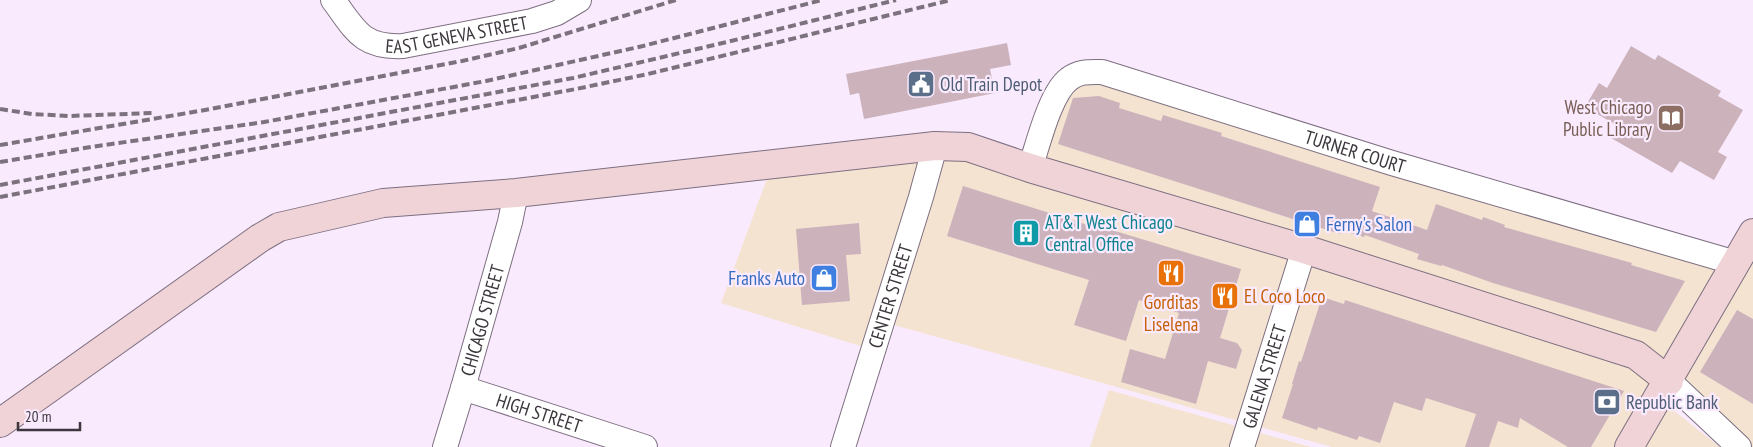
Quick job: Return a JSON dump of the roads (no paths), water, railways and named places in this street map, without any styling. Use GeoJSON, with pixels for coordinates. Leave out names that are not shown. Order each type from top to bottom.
{"type":"FeatureCollection","features":[{"type":"Feature","properties":{"kind":"street","name":"EAST GENEVA STREET"},"geometry":{"type":"LineString","coordinates":[[333,0],[361,36],[378,44],[388,46],[403,46],[532,21],[557,12],[579,0]]}},
{"type":"Feature","properties":{"kind":"street","name":"TURNER COURT"},"geometry":{"type":"LineString","coordinates":[[1030,168],[1056,93],[1069,78],[1085,71],[1102,72],[1392,163],[1736,263]]}},
{"type":"Feature","properties":{"kind":"street"},"geometry":{"type":"LineString","coordinates":[[0,422],[260,238],[279,227],[383,203],[516,193],[935,146],[968,147],[1030,168],[1304,249],[1636,355],[1668,381],[1739,447]]}},
{"type":"Feature","properties":{"kind":"street","name":"CENTER STREET"},"geometry":{"type":"LineString","coordinates":[[843,447],[921,197],[935,146]]}},
{"type":"Feature","properties":{"kind":"street","name":"CHICAGO STREET"},"geometry":{"type":"LineString","coordinates":[[445,447],[510,222],[516,193]]}},
{"type":"Feature","properties":{"kind":"street"},"geometry":{"type":"LineString","coordinates":[[1629,447],[1753,233]]}},
{"type":"Feature","properties":{"kind":"street","name":"GALENA STREET"},"geometry":{"type":"LineString","coordinates":[[1242,447],[1304,249]]}},
{"type":"Feature","properties":{"kind":"street","name":"HIGH STREET"},"geometry":{"type":"LineString","coordinates":[[463,388],[644,447]]}},
{"type":"Feature","properties":{"kind":"railway"},"geometry":{"type":"LineString","coordinates":[[0,145],[205,110],[462,61],[519,48],[676,0]]}},
{"type":"Feature","properties":{"kind":"railway"},"geometry":{"type":"LineString","coordinates":[[0,162],[264,122],[486,81],[643,46],[822,0]]}},
{"type":"Feature","properties":{"kind":"railway"},"geometry":{"type":"LineString","coordinates":[[0,185],[573,78],[896,0]]}},
{"type":"Feature","properties":{"kind":"railway"},"geometry":{"type":"LineString","coordinates":[[0,197],[576,89],[648,74],[951,0]]}},
{"type":"Feature","properties":{"kind":"railway"},"geometry":{"type":"LineString","coordinates":[[0,109],[32,114],[69,116],[152,113]]}},
{"type":"Feature","properties":{"kind":"place","name":"Old Train Depot"},"geometry":{"type":"Point","coordinates":[921,84]}},
{"type":"Feature","properties":{"kind":"place","name":"West Chicago Public Library"},"geometry":{"type":"Point","coordinates":[1671,118]}},
{"type":"Feature","properties":{"kind":"place","name":"Ferny's Salon"},"geometry":{"type":"Point","coordinates":[1307,224]}},
{"type":"Feature","properties":{"kind":"place","name":"AT&T West Chicago Central Office"},"geometry":{"type":"Point","coordinates":[1026,233]}},
{"type":"Feature","properties":{"kind":"place","name":"Gorditas Liselena"},"geometry":{"type":"Point","coordinates":[1171,273]}},
{"type":"Feature","properties":{"kind":"place","name":"Franks Auto"},"geometry":{"type":"Point","coordinates":[824,278]}},
{"type":"Feature","properties":{"kind":"place","name":"El Coco Loco"},"geometry":{"type":"Point","coordinates":[1225,296]}},
{"type":"Feature","properties":{"kind":"place","name":"Republic Bank"},"geometry":{"type":"Point","coordinates":[1607,402]}}]}
